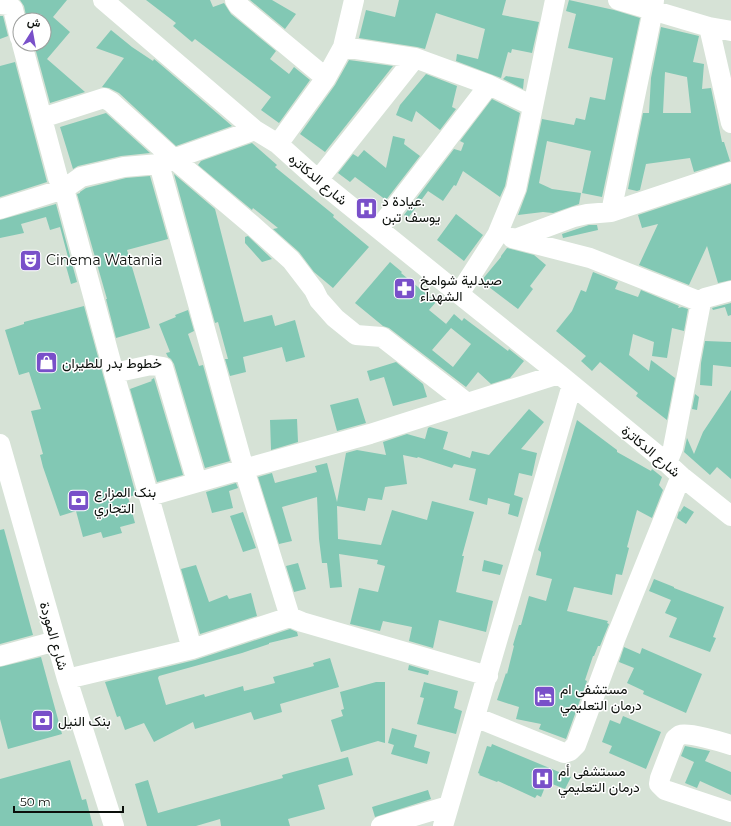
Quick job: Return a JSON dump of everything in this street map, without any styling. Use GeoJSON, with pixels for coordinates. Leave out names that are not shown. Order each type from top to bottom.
{"type":"FeatureCollection","features":[{"type":"Feature","properties":{"kind":"street","name":"شارع الدكاتره"},"geometry":{"type":"LineString","coordinates":[[103,0],[255,130],[278,144],[318,180],[566,380]]}},
{"type":"Feature","properties":{"kind":"street"},"geometry":{"type":"LineString","coordinates":[[235,0],[238,5],[326,78]]}},
{"type":"Feature","properties":{"kind":"street"},"geometry":{"type":"LineString","coordinates":[[278,144],[326,78],[343,47],[354,0]]}},
{"type":"Feature","properties":{"kind":"street"},"geometry":{"type":"LineString","coordinates":[[459,294],[506,237],[556,0]]}},
{"type":"Feature","properties":{"kind":"street"},"geometry":{"type":"LineString","coordinates":[[618,0],[654,5],[710,27],[731,31]]}},
{"type":"Feature","properties":{"kind":"street"},"geometry":{"type":"LineString","coordinates":[[0,4],[9,5],[14,9],[15,12]]}},
{"type":"Feature","properties":{"kind":"street"},"geometry":{"type":"LineString","coordinates":[[611,212],[654,5]]}},
{"type":"Feature","properties":{"kind":"street"},"geometry":{"type":"LineString","coordinates":[[710,27],[731,123]]}},
{"type":"Feature","properties":{"kind":"street"},"geometry":{"type":"LineString","coordinates":[[343,47],[415,58],[489,85],[533,106]]}},
{"type":"Feature","properties":{"kind":"street"},"geometry":{"type":"LineString","coordinates":[[24,52],[58,178],[64,189],[192,650]]}},
{"type":"Feature","properties":{"kind":"street"},"geometry":{"type":"LineString","coordinates":[[318,180],[415,58]]}},
{"type":"Feature","properties":{"kind":"street"},"geometry":{"type":"LineString","coordinates":[[379,228],[489,85]]}},
{"type":"Feature","properties":{"kind":"street"},"geometry":{"type":"LineString","coordinates":[[42,118],[104,98],[111,102],[166,162],[252,225],[291,260],[314,290],[319,300],[335,318],[356,335],[382,337],[467,403]]}},
{"type":"Feature","properties":{"kind":"street"},"geometry":{"type":"LineString","coordinates":[[0,209],[64,189],[81,177],[124,167],[166,162],[255,130]]}},
{"type":"Feature","properties":{"kind":"street"},"geometry":{"type":"LineString","coordinates":[[166,162],[244,468],[290,616]]}},
{"type":"Feature","properties":{"kind":"street"},"geometry":{"type":"LineString","coordinates":[[506,237],[574,217],[587,214],[611,212],[731,172]]}},
{"type":"Feature","properties":{"kind":"street"},"geometry":{"type":"LineString","coordinates":[[506,237],[590,258],[701,302]]}},
{"type":"Feature","properties":{"kind":"street"},"geometry":{"type":"LineString","coordinates":[[475,718],[564,753],[570,751],[576,745],[616,637],[674,470],[673,448],[701,302],[705,298],[731,291]]}},
{"type":"Feature","properties":{"kind":"street"},"geometry":{"type":"LineString","coordinates":[[114,373],[151,365],[163,367],[197,482]]}},
{"type":"Feature","properties":{"kind":"street"},"geometry":{"type":"LineString","coordinates":[[150,496],[244,468],[370,434],[467,403],[566,380],[488,676],[443,826]]}},
{"type":"Feature","properties":{"kind":"street","name":"شارع الدكاترة"},"geometry":{"type":"LineString","coordinates":[[566,380],[731,516]]}},
{"type":"Feature","properties":{"kind":"street","name":"شارع الموردة"},"geometry":{"type":"LineString","coordinates":[[0,444],[67,679],[114,826]]}},
{"type":"Feature","properties":{"kind":"street"},"geometry":{"type":"LineString","coordinates":[[67,679],[192,650],[290,616],[302,622],[488,676]]}},
{"type":"Feature","properties":{"kind":"street"},"geometry":{"type":"LineString","coordinates":[[0,656],[56,641]]}},
{"type":"Feature","properties":{"kind":"street"},"geometry":{"type":"LineString","coordinates":[[724,816],[665,790],[659,784],[675,739],[680,735],[712,740],[731,745]]}},
{"type":"Feature","properties":{"kind":"street"},"geometry":{"type":"LineString","coordinates":[[381,826],[448,806]]}},
{"type":"Feature","properties":{"kind":"building"},"geometry":{"type":"Polygon","coordinates":[[[20,0],[67,0],[53,17],[70,32],[47,59],[85,92],[50,103],[36,52],[52,52],[52,12],[25,12],[24,6],[20,0]]]}},
{"type":"Feature","properties":{"kind":"building"},"geometry":{"type":"Polygon","coordinates":[[[146,0],[210,0],[213,7],[224,3],[231,14],[276,51],[270,59],[289,74],[294,67],[310,80],[279,123],[261,110],[271,97],[195,39],[192,42],[173,26],[176,23],[146,0]]]}},
{"type":"Feature","properties":{"kind":"building"},"geometry":{"type":"Polygon","coordinates":[[[250,0],[272,0],[296,14],[285,29],[250,0]]]}},
{"type":"Feature","properties":{"kind":"building"},"geometry":{"type":"Polygon","coordinates":[[[399,0],[506,0],[502,15],[539,22],[532,53],[512,49],[511,53],[508,52],[501,78],[456,61],[457,54],[478,59],[485,29],[436,13],[425,49],[359,38],[366,10],[395,17],[399,0]]]}},
{"type":"Feature","properties":{"kind":"building"},"geometry":{"type":"Polygon","coordinates":[[[569,0],[614,10],[640,18],[602,197],[582,193],[591,151],[547,141],[539,183],[552,189],[581,193],[579,204],[553,213],[543,212],[518,215],[527,191],[542,119],[574,125],[576,118],[585,120],[590,97],[605,100],[613,58],[568,48],[576,14],[566,11],[569,0]]]}},
{"type":"Feature","properties":{"kind":"building"},"geometry":{"type":"Polygon","coordinates":[[[0,16],[3,16],[8,36],[0,39],[0,16]]]}},
{"type":"Feature","properties":{"kind":"building"},"geometry":{"type":"Polygon","coordinates":[[[661,27],[699,36],[693,62],[704,64],[702,89],[711,88],[722,142],[724,142],[730,161],[694,172],[690,158],[646,164],[640,190],[637,191],[628,189],[643,113],[649,113],[651,78],[661,27]],[[665,72],[663,113],[691,113],[687,77],[665,72]]]}},
{"type":"Feature","properties":{"kind":"building"},"geometry":{"type":"Polygon","coordinates":[[[111,30],[132,47],[153,61],[154,59],[232,126],[176,146],[119,93],[109,88],[102,87],[124,58],[96,48],[111,30]]]}},
{"type":"Feature","properties":{"kind":"building"},"geometry":{"type":"Polygon","coordinates":[[[349,60],[393,66],[325,152],[300,134],[335,85],[349,60]]]}},
{"type":"Feature","properties":{"kind":"building"},"geometry":{"type":"Polygon","coordinates":[[[15,62],[47,182],[0,197],[0,66],[15,62]]]}},
{"type":"Feature","properties":{"kind":"building"},"geometry":{"type":"Polygon","coordinates":[[[426,74],[457,86],[452,107],[456,109],[440,130],[416,111],[412,122],[396,115],[400,105],[426,74]]]}},
{"type":"Feature","properties":{"kind":"building"},"geometry":{"type":"Polygon","coordinates":[[[506,76],[524,79],[523,89],[503,79],[506,76]]]}},
{"type":"Feature","properties":{"kind":"building"},"geometry":{"type":"Polygon","coordinates":[[[492,99],[520,113],[505,186],[500,197],[463,171],[456,186],[454,185],[443,201],[428,191],[408,218],[404,215],[454,149],[461,151],[464,143],[460,141],[492,99]]]}},
{"type":"Feature","properties":{"kind":"building"},"geometry":{"type":"Polygon","coordinates":[[[106,113],[150,153],[121,156],[78,166],[73,169],[60,127],[106,113]]]}},
{"type":"Feature","properties":{"kind":"building"},"geometry":{"type":"Polygon","coordinates":[[[393,136],[405,139],[404,144],[420,156],[386,200],[355,177],[350,182],[338,173],[353,154],[358,157],[364,150],[386,168],[393,136]]]}},
{"type":"Feature","properties":{"kind":"building"},"geometry":{"type":"Polygon","coordinates":[[[252,143],[277,165],[275,167],[334,215],[333,217],[369,247],[333,288],[314,272],[299,252],[273,229],[278,228],[253,208],[252,210],[198,165],[201,161],[252,143]]]}},
{"type":"Feature","properties":{"kind":"building"},"geometry":{"type":"Polygon","coordinates":[[[174,174],[215,209],[244,322],[272,315],[275,326],[295,320],[305,357],[286,362],[282,347],[243,357],[246,372],[230,376],[225,359],[228,359],[218,322],[215,323],[174,174]]]}},
{"type":"Feature","properties":{"kind":"building"},"geometry":{"type":"Polygon","coordinates":[[[150,176],[168,239],[127,250],[150,328],[116,338],[107,299],[77,194],[86,188],[126,178],[150,176]]]}},
{"type":"Feature","properties":{"kind":"building"},"geometry":{"type":"Polygon","coordinates":[[[731,184],[731,280],[718,283],[707,246],[689,285],[639,265],[658,224],[642,228],[638,215],[731,184]]]}},
{"type":"Feature","properties":{"kind":"building"},"geometry":{"type":"Polygon","coordinates":[[[56,204],[77,282],[71,284],[64,259],[68,257],[60,227],[50,230],[46,217],[21,224],[24,233],[0,238],[0,220],[56,204]]]}},
{"type":"Feature","properties":{"kind":"building"},"geometry":{"type":"Polygon","coordinates":[[[456,214],[483,235],[464,261],[437,240],[456,214]]]}},
{"type":"Feature","properties":{"kind":"building"},"geometry":{"type":"Polygon","coordinates":[[[589,225],[597,225],[598,230],[563,238],[562,234],[589,225]]]}},
{"type":"Feature","properties":{"kind":"building"},"geometry":{"type":"Polygon","coordinates":[[[248,236],[272,259],[262,262],[245,243],[245,237],[248,236]]]}},
{"type":"Feature","properties":{"kind":"building"},"geometry":{"type":"Polygon","coordinates":[[[507,248],[534,255],[546,265],[530,286],[533,289],[518,309],[481,281],[507,248]]]}},
{"type":"Feature","properties":{"kind":"building"},"geometry":{"type":"Polygon","coordinates":[[[390,262],[436,302],[429,310],[446,324],[454,314],[462,321],[464,318],[524,361],[510,378],[491,384],[478,372],[466,387],[389,328],[383,326],[355,303],[390,262]],[[451,328],[432,350],[453,367],[471,344],[451,328]]]}},
{"type":"Feature","properties":{"kind":"building"},"geometry":{"type":"Polygon","coordinates":[[[593,272],[618,282],[615,289],[638,297],[641,290],[679,306],[678,308],[682,307],[688,309],[684,331],[672,328],[667,358],[652,356],[654,342],[633,334],[629,355],[649,371],[651,360],[675,378],[667,420],[636,396],[638,393],[600,362],[592,371],[581,361],[586,356],[556,331],[572,311],[581,290],[586,292],[593,272]]]}},
{"type":"Feature","properties":{"kind":"building"},"geometry":{"type":"Polygon","coordinates":[[[731,303],[731,315],[728,316],[725,307],[713,310],[712,308],[731,303]]]}},
{"type":"Feature","properties":{"kind":"building"},"geometry":{"type":"Polygon","coordinates":[[[84,306],[136,495],[128,497],[135,523],[120,527],[122,533],[103,538],[101,532],[83,537],[76,511],[60,516],[43,467],[40,455],[43,454],[31,411],[41,409],[29,372],[19,375],[5,330],[24,324],[24,322],[84,306]]]}},
{"type":"Feature","properties":{"kind":"building"},"geometry":{"type":"Polygon","coordinates":[[[188,310],[194,331],[188,334],[199,366],[203,365],[230,461],[205,468],[174,364],[166,353],[170,352],[159,324],[188,310]]]}},
{"type":"Feature","properties":{"kind":"building"},"geometry":{"type":"Polygon","coordinates":[[[705,341],[731,342],[731,367],[713,365],[712,386],[700,385],[701,363],[705,341]]]}},
{"type":"Feature","properties":{"kind":"building"},"geometry":{"type":"Polygon","coordinates":[[[396,362],[423,384],[427,397],[393,406],[384,377],[370,381],[367,371],[396,362]]]}},
{"type":"Feature","properties":{"kind":"building"},"geometry":{"type":"Polygon","coordinates":[[[154,378],[183,475],[157,482],[130,389],[152,381],[151,380],[154,378]]]}},
{"type":"Feature","properties":{"kind":"building"},"geometry":{"type":"Polygon","coordinates":[[[731,390],[731,479],[717,467],[710,475],[684,452],[687,438],[694,454],[703,432],[731,390]]]}},
{"type":"Feature","properties":{"kind":"building"},"geometry":{"type":"Polygon","coordinates":[[[695,394],[699,397],[697,410],[692,409],[695,394]]]}},
{"type":"Feature","properties":{"kind":"building"},"geometry":{"type":"Polygon","coordinates":[[[358,398],[366,423],[337,431],[330,405],[358,398]]]}},
{"type":"Feature","properties":{"kind":"building"},"geometry":{"type":"Polygon","coordinates":[[[529,409],[544,422],[521,449],[537,453],[532,476],[519,473],[514,495],[523,498],[518,517],[508,514],[510,504],[488,498],[487,505],[469,500],[476,469],[454,464],[452,468],[418,457],[403,455],[407,484],[385,487],[382,500],[368,498],[365,511],[337,506],[338,539],[381,545],[392,510],[427,520],[432,501],[474,512],[462,556],[464,556],[456,592],[493,601],[486,632],[439,620],[433,648],[409,641],[412,627],[383,621],[380,631],[350,624],[359,588],[378,592],[385,566],[377,564],[378,560],[339,554],[342,587],[330,588],[327,563],[322,563],[317,497],[282,507],[292,541],[279,544],[258,477],[272,473],[275,483],[317,472],[315,466],[327,463],[337,502],[346,453],[357,450],[386,455],[383,442],[407,434],[425,439],[428,428],[430,427],[448,432],[443,449],[470,458],[472,451],[489,455],[529,409]]]}},
{"type":"Feature","properties":{"kind":"building"},"geometry":{"type":"Polygon","coordinates":[[[297,419],[298,442],[271,450],[270,420],[297,419]]]}},
{"type":"Feature","properties":{"kind":"building"},"geometry":{"type":"Polygon","coordinates":[[[577,420],[617,450],[617,452],[651,471],[652,469],[662,477],[659,485],[663,490],[652,518],[637,510],[627,547],[629,548],[622,575],[616,574],[612,595],[574,587],[567,611],[608,621],[607,623],[609,624],[600,646],[598,646],[593,656],[585,680],[587,681],[566,739],[539,729],[541,724],[516,719],[519,707],[497,700],[506,673],[507,674],[513,645],[519,625],[521,625],[529,596],[546,601],[552,579],[536,575],[541,555],[541,552],[538,550],[577,420]]]}},
{"type":"Feature","properties":{"kind":"building"},"geometry":{"type":"Polygon","coordinates":[[[236,483],[238,488],[229,491],[233,508],[212,513],[206,492],[236,483]]]}},
{"type":"Feature","properties":{"kind":"building"},"geometry":{"type":"Polygon","coordinates":[[[684,506],[694,512],[686,524],[677,518],[679,511],[680,512],[684,506]]]}},
{"type":"Feature","properties":{"kind":"building"},"geometry":{"type":"Polygon","coordinates":[[[243,512],[256,548],[243,552],[230,516],[243,512]]]}},
{"type":"Feature","properties":{"kind":"building"},"geometry":{"type":"Polygon","coordinates":[[[4,529],[33,635],[0,644],[0,530],[4,529]]]}},
{"type":"Feature","properties":{"kind":"building"},"geometry":{"type":"Polygon","coordinates":[[[484,560],[503,565],[500,575],[482,571],[484,560]]]}},
{"type":"Feature","properties":{"kind":"building"},"geometry":{"type":"Polygon","coordinates":[[[298,563],[306,589],[294,592],[286,566],[298,563]]]}},
{"type":"Feature","properties":{"kind":"building"},"geometry":{"type":"Polygon","coordinates":[[[196,565],[209,602],[227,595],[229,599],[251,593],[257,616],[200,634],[181,569],[196,565]]]}},
{"type":"Feature","properties":{"kind":"building"},"geometry":{"type":"Polygon","coordinates":[[[654,579],[724,607],[713,637],[716,638],[710,652],[669,637],[677,618],[665,613],[671,600],[649,591],[654,579]]]}},
{"type":"Feature","properties":{"kind":"building"},"geometry":{"type":"Polygon","coordinates":[[[290,629],[297,632],[298,636],[269,643],[242,653],[159,676],[158,678],[166,705],[204,694],[205,697],[243,686],[244,691],[275,683],[273,677],[314,666],[313,663],[330,658],[339,687],[280,704],[282,712],[254,720],[251,712],[195,729],[193,722],[154,742],[144,723],[125,730],[120,716],[117,717],[105,682],[195,660],[290,629]]]}},
{"type":"Feature","properties":{"kind":"building"},"geometry":{"type":"Polygon","coordinates":[[[624,647],[640,654],[642,648],[702,674],[686,713],[643,694],[644,691],[627,683],[634,668],[619,662],[624,647]]]}},
{"type":"Feature","properties":{"kind":"building"},"geometry":{"type":"Polygon","coordinates":[[[41,657],[62,734],[8,749],[0,719],[0,667],[41,657]]]}},
{"type":"Feature","properties":{"kind":"building"},"geometry":{"type":"Polygon","coordinates":[[[409,665],[429,671],[428,675],[408,670],[409,665]]]}},
{"type":"Feature","properties":{"kind":"building"},"geometry":{"type":"Polygon","coordinates":[[[376,682],[385,682],[385,743],[378,741],[341,752],[331,720],[343,716],[341,710],[344,709],[340,692],[376,682]]]}},
{"type":"Feature","properties":{"kind":"building"},"geometry":{"type":"Polygon","coordinates":[[[424,682],[458,691],[454,708],[462,711],[456,734],[417,724],[424,698],[420,697],[424,682]]]}},
{"type":"Feature","properties":{"kind":"building"},"geometry":{"type":"Polygon","coordinates":[[[623,716],[661,732],[646,769],[609,753],[612,746],[602,742],[610,720],[620,724],[623,716]]]}},
{"type":"Feature","properties":{"kind":"building"},"geometry":{"type":"Polygon","coordinates":[[[392,728],[417,735],[414,747],[430,752],[427,764],[391,754],[394,745],[388,743],[392,728]]]}},
{"type":"Feature","properties":{"kind":"building"},"geometry":{"type":"Polygon","coordinates":[[[492,744],[571,777],[565,789],[547,782],[541,797],[537,795],[535,798],[498,781],[497,782],[479,775],[480,774],[478,773],[487,746],[491,747],[492,744]]]}},
{"type":"Feature","properties":{"kind":"building"},"geometry":{"type":"Polygon","coordinates":[[[685,746],[710,751],[705,761],[731,772],[731,795],[700,781],[697,788],[685,783],[694,762],[681,756],[685,746]]]}},
{"type":"Feature","properties":{"kind":"building"},"geometry":{"type":"Polygon","coordinates":[[[348,757],[353,775],[318,785],[325,809],[288,819],[290,826],[221,826],[220,819],[196,826],[147,826],[135,784],[148,780],[158,813],[283,778],[282,775],[348,757]]]}},
{"type":"Feature","properties":{"kind":"building"},"geometry":{"type":"Polygon","coordinates":[[[70,760],[82,800],[86,799],[93,826],[0,826],[0,779],[70,760]]]}},
{"type":"Feature","properties":{"kind":"building"},"geometry":{"type":"Polygon","coordinates":[[[428,790],[431,799],[375,817],[372,807],[428,790]]]}},
{"type":"Feature","properties":{"kind":"place","name":"عيادة د. يوسف تبن"},"geometry":{"type":"Point","coordinates":[366,209]}},
{"type":"Feature","properties":{"kind":"place","name":"Cinema Watania"},"geometry":{"type":"Point","coordinates":[31,260]}},
{"type":"Feature","properties":{"kind":"place","name":"صيدلية شوامخ الشهداء"},"geometry":{"type":"Point","coordinates":[404,288]}},
{"type":"Feature","properties":{"kind":"place","name":"خطوط بدر للطيران"},"geometry":{"type":"Point","coordinates":[47,363]}},
{"type":"Feature","properties":{"kind":"place","name":"بنک المزارع التجاري"},"geometry":{"type":"Point","coordinates":[78,500]}},
{"type":"Feature","properties":{"kind":"place","name":"مستشفى ام درمان التعليمي"},"geometry":{"type":"Point","coordinates":[545,697]}},
{"type":"Feature","properties":{"kind":"place","name":"بنک النيل"},"geometry":{"type":"Point","coordinates":[43,721]}},
{"type":"Feature","properties":{"kind":"place","name":"مستشفى أم درمان التعليمي"},"geometry":{"type":"Point","coordinates":[542,779]}}]}
